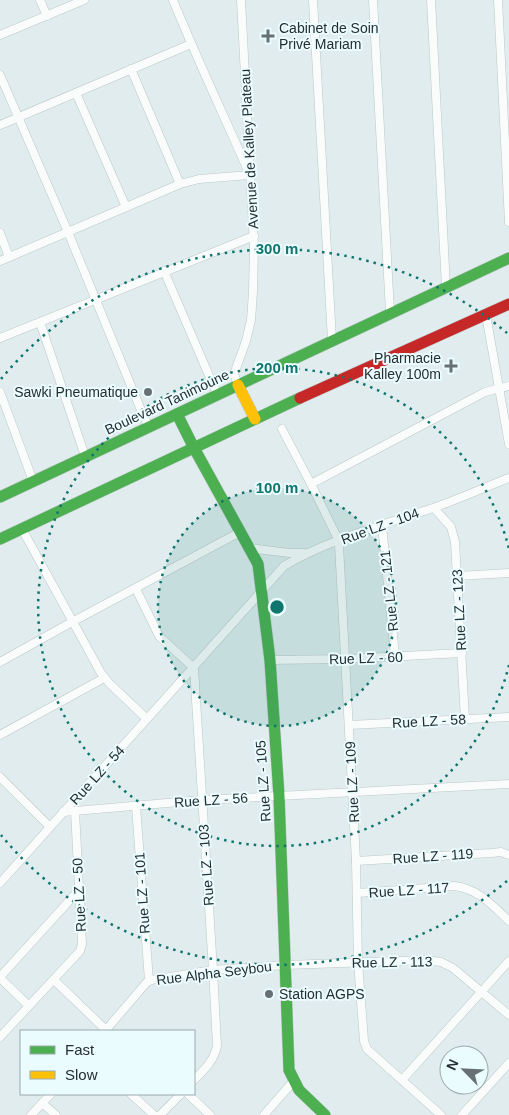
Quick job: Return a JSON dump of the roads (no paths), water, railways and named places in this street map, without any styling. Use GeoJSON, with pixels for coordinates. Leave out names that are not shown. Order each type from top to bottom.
{"type":"FeatureCollection","features":[{"type":"Feature","properties":{"kind":"main road","name":"Boulevard Tanimoune"},"geometry":{"type":"LineString","coordinates":[[0,497],[390,312],[509,258]]}},
{"type":"Feature","properties":{"kind":"main road"},"geometry":{"type":"LineString","coordinates":[[0,539],[255,419],[509,304]]}},
{"type":"Feature","properties":{"kind":"main road"},"geometry":{"type":"LineString","coordinates":[[238,385],[255,419]]}},
{"type":"Feature","properties":{"kind":"main road","name":"Rue LZ - 105"},"geometry":{"type":"LineString","coordinates":[[178,414],[204,469],[258,564],[270,660],[279,796],[289,1070],[292,1083]]}},
{"type":"Feature","properties":{"kind":"main road"},"geometry":{"type":"LineString","coordinates":[[292,1083],[300,1094],[325,1115]]}},
{"type":"Feature","properties":{"kind":"street"},"geometry":{"type":"LineString","coordinates":[[40,0],[47,16]]}},
{"type":"Feature","properties":{"kind":"street"},"geometry":{"type":"LineString","coordinates":[[0,36],[84,0]]}},
{"type":"Feature","properties":{"kind":"street"},"geometry":{"type":"LineString","coordinates":[[0,261],[180,184],[199,180],[250,175],[190,44],[173,0]]}},
{"type":"Feature","properties":{"kind":"street","name":"Avenue de Kalley Plateau"},"geometry":{"type":"LineString","coordinates":[[238,385],[234,374],[246,342],[250,320],[253,292],[254,236],[241,0]]}},
{"type":"Feature","properties":{"kind":"street"},"geometry":{"type":"LineString","coordinates":[[313,0],[332,340]]}},
{"type":"Feature","properties":{"kind":"street"},"geometry":{"type":"LineString","coordinates":[[373,0],[390,312]]}},
{"type":"Feature","properties":{"kind":"street"},"geometry":{"type":"LineString","coordinates":[[431,0],[446,287]]}},
{"type":"Feature","properties":{"kind":"street"},"geometry":{"type":"LineString","coordinates":[[498,0],[506,96],[509,222]]}},
{"type":"Feature","properties":{"kind":"street"},"geometry":{"type":"LineString","coordinates":[[500,38],[509,38]]}},
{"type":"Feature","properties":{"kind":"street"},"geometry":{"type":"LineString","coordinates":[[0,125],[190,44]]}},
{"type":"Feature","properties":{"kind":"street"},"geometry":{"type":"LineString","coordinates":[[131,69],[180,184]]}},
{"type":"Feature","properties":{"kind":"street"},"geometry":{"type":"LineString","coordinates":[[0,75],[149,427]]}},
{"type":"Feature","properties":{"kind":"street"},"geometry":{"type":"LineString","coordinates":[[76,93],[126,207]]}},
{"type":"Feature","properties":{"kind":"street"},"geometry":{"type":"LineString","coordinates":[[0,233],[9,257]]}},
{"type":"Feature","properties":{"kind":"street"},"geometry":{"type":"LineString","coordinates":[[0,338],[254,236]]}},
{"type":"Feature","properties":{"kind":"street"},"geometry":{"type":"LineString","coordinates":[[164,272],[217,394]]}},
{"type":"Feature","properties":{"kind":"street"},"geometry":{"type":"LineString","coordinates":[[486,315],[509,444]]}},
{"type":"Feature","properties":{"kind":"street"},"geometry":{"type":"LineString","coordinates":[[40,322],[85,456]]}},
{"type":"Feature","properties":{"kind":"street"},"geometry":{"type":"LineString","coordinates":[[311,484],[485,392],[509,386]]}},
{"type":"Feature","properties":{"kind":"street"},"geometry":{"type":"LineString","coordinates":[[0,392],[33,481]]}},
{"type":"Feature","properties":{"kind":"street","name":"Rue LZ - 109"},"geometry":{"type":"LineString","coordinates":[[282,429],[338,541],[356,861],[358,962],[365,1046],[441,1115]]}},
{"type":"Feature","properties":{"kind":"street","name":"Rue LZ - 104"},"geometry":{"type":"LineString","coordinates":[[194,668],[284,566],[338,541],[434,508],[509,478]]}},
{"type":"Feature","properties":{"kind":"street","name":"Rue LZ - 123"},"geometry":{"type":"LineString","coordinates":[[434,508],[454,534],[465,719]]}},
{"type":"Feature","properties":{"kind":"street","name":"Rue LZ - 121"},"geometry":{"type":"LineString","coordinates":[[382,525],[395,656]]}},
{"type":"Feature","properties":{"kind":"street"},"geometry":{"type":"LineString","coordinates":[[22,529],[104,678],[147,719]]}},
{"type":"Feature","properties":{"kind":"street"},"geometry":{"type":"LineString","coordinates":[[0,662],[240,532]]}},
{"type":"Feature","properties":{"kind":"street"},"geometry":{"type":"LineString","coordinates":[[249,548],[289,553],[309,553]]}},
{"type":"Feature","properties":{"kind":"street"},"geometry":{"type":"LineString","coordinates":[[457,576],[509,573]]}},
{"type":"Feature","properties":{"kind":"street"},"geometry":{"type":"LineString","coordinates":[[136,589],[159,636],[194,668]]}},
{"type":"Feature","properties":{"kind":"street","name":"Rue LZ - 60"},"geometry":{"type":"LineString","coordinates":[[270,660],[346,659],[462,653]]}},
{"type":"Feature","properties":{"kind":"street","name":"Rue LZ - 54"},"geometry":{"type":"LineString","coordinates":[[0,883],[194,668]]}},
{"type":"Feature","properties":{"kind":"street","name":"Rue LZ - 103"},"geometry":{"type":"LineString","coordinates":[[194,668],[214,970],[217,1046],[212,1062],[195,1079]]}},
{"type":"Feature","properties":{"kind":"street"},"geometry":{"type":"LineString","coordinates":[[0,735],[104,678]]}},
{"type":"Feature","properties":{"kind":"street","name":"Rue LZ - 58"},"geometry":{"type":"LineString","coordinates":[[349,725],[509,717]]}},
{"type":"Feature","properties":{"kind":"street"},"geometry":{"type":"LineString","coordinates":[[0,777],[50,827]]}},
{"type":"Feature","properties":{"kind":"street","name":"Rue LZ - 56"},"geometry":{"type":"LineString","coordinates":[[63,812],[202,800],[509,784]]}},
{"type":"Feature","properties":{"kind":"street","name":"Rue LZ - 101"},"geometry":{"type":"LineString","coordinates":[[136,806],[149,981]]}},
{"type":"Feature","properties":{"kind":"street","name":"Rue LZ - 50"},"geometry":{"type":"LineString","coordinates":[[0,1037],[54,980],[80,950],[82,944],[74,811]]}},
{"type":"Feature","properties":{"kind":"street","name":"Rue LZ - 119"},"geometry":{"type":"LineString","coordinates":[[356,861],[491,852],[501,852],[509,855]]}},
{"type":"Feature","properties":{"kind":"street","name":"Rue LZ - 117"},"geometry":{"type":"LineString","coordinates":[[357,894],[455,886],[468,888],[480,895],[509,921]]}},
{"type":"Feature","properties":{"kind":"street"},"geometry":{"type":"LineString","coordinates":[[29,1006],[0,978],[79,890]]}},
{"type":"Feature","properties":{"kind":"street","name":"Rue LZ - 113"},"geometry":{"type":"LineString","coordinates":[[286,965],[426,960],[442,962],[453,968],[509,1014]]}},
{"type":"Feature","properties":{"kind":"street"},"geometry":{"type":"LineString","coordinates":[[402,1080],[509,961]]}},
{"type":"Feature","properties":{"kind":"street","name":"Rue Alpha Seybou"},"geometry":{"type":"LineString","coordinates":[[107,1030],[149,981],[214,970],[286,965]]}},
{"type":"Feature","properties":{"kind":"street"},"geometry":{"type":"LineString","coordinates":[[54,980],[105,1030]]}},
{"type":"Feature","properties":{"kind":"street"},"geometry":{"type":"LineString","coordinates":[[462,1115],[509,1063]]}},
{"type":"Feature","properties":{"kind":"street"},"geometry":{"type":"LineString","coordinates":[[264,1115],[292,1083]]}},
{"type":"Feature","properties":{"kind":"street"},"geometry":{"type":"LineString","coordinates":[[31,1115],[49,1095]]}},
{"type":"Feature","properties":{"kind":"street"},"geometry":{"type":"LineString","coordinates":[[132,1095],[154,1115]]}},
{"type":"Feature","properties":{"kind":"street"},"geometry":{"type":"LineString","coordinates":[[160,1115],[180,1095]]}},
{"type":"Feature","properties":{"kind":"street"},"geometry":{"type":"LineString","coordinates":[[189,1095],[210,1115]]}},
{"type":"Feature","properties":{"kind":"street"},"geometry":{"type":"LineString","coordinates":[[42,1103],[56,1115]]}},
{"type":"Feature","properties":{"kind":"place","name":"Cabinet de Soin Privé Mariam"},"geometry":{"type":"Point","coordinates":[268,36]}},
{"type":"Feature","properties":{"kind":"place","name":"Pharmacie Kalley 100m"},"geometry":{"type":"Point","coordinates":[451,366]}},
{"type":"Feature","properties":{"kind":"place","name":"Sawki Pneumatique"},"geometry":{"type":"Point","coordinates":[148,392]}},
{"type":"Feature","properties":{"kind":"place","name":"Station AGPS"},"geometry":{"type":"Point","coordinates":[269,994]}}]}
